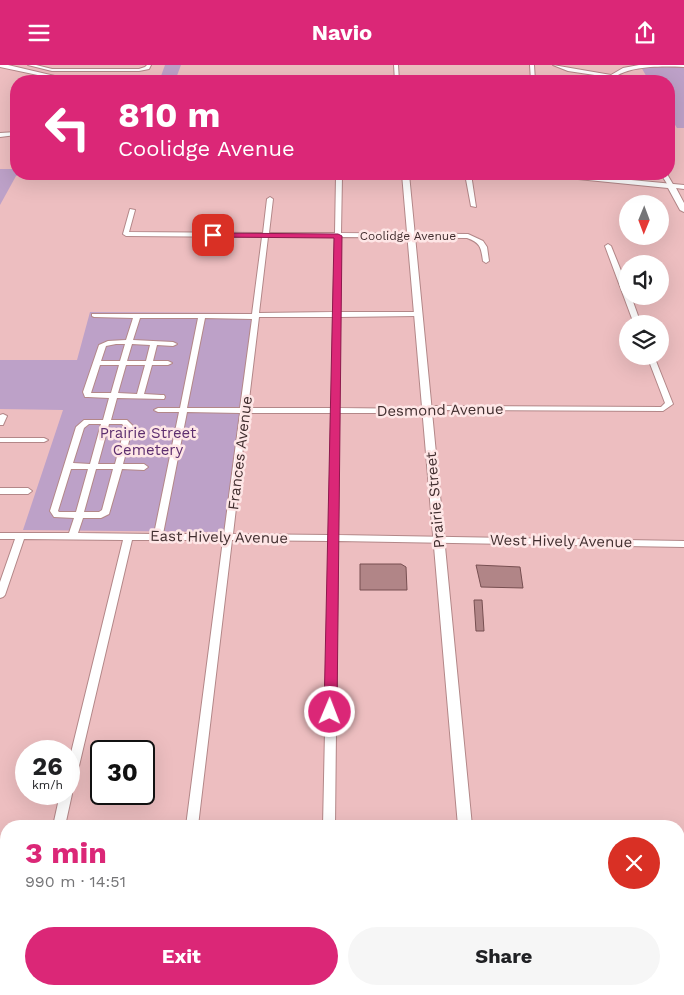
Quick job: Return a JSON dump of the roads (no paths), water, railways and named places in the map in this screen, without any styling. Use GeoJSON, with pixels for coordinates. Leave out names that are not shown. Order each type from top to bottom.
{"type":"FeatureCollection","features":[{"type":"Feature","properties":{"kind":"main road"},"geometry":{"type":"LineString","coordinates":[[5,65],[48,75]]}},
{"type":"Feature","properties":{"kind":"main road","name":"Prairie Street"},"geometry":{"type":"LineString","coordinates":[[405,180],[464,820]]}},
{"type":"Feature","properties":{"kind":"main road"},"geometry":{"type":"LineString","coordinates":[[619,180],[684,187]]}},
{"type":"Feature","properties":{"kind":"main road"},"geometry":{"type":"LineString","coordinates":[[671,186],[684,210]]}},
{"type":"Feature","properties":{"kind":"street"},"geometry":{"type":"LineString","coordinates":[[30,65],[52,70],[139,70],[147,68],[149,65]]}},
{"type":"Feature","properties":{"kind":"street"},"geometry":{"type":"LineString","coordinates":[[555,65],[568,71],[602,75]]}},
{"type":"Feature","properties":{"kind":"street"},"geometry":{"type":"LineString","coordinates":[[617,65],[624,69]]}},
{"type":"Feature","properties":{"kind":"street"},"geometry":{"type":"LineString","coordinates":[[613,75],[624,69],[637,66],[684,66]]}},
{"type":"Feature","properties":{"kind":"street"},"geometry":{"type":"LineString","coordinates":[[329,820],[339,180]]}},
{"type":"Feature","properties":{"kind":"street"},"geometry":{"type":"LineString","coordinates":[[469,180],[474,206]]}},
{"type":"Feature","properties":{"kind":"street"},"geometry":{"type":"LineString","coordinates":[[668,180],[671,186]]}},
{"type":"Feature","properties":{"kind":"street","name":"Frances Avenue"},"geometry":{"type":"LineString","coordinates":[[193,820],[270,199]]}},
{"type":"Feature","properties":{"kind":"street","name":"Coolidge Avenue"},"geometry":{"type":"LineString","coordinates":[[132,210],[126,234],[464,236],[480,240],[483,245],[486,261]]}},
{"type":"Feature","properties":{"kind":"street"},"geometry":{"type":"LineString","coordinates":[[608,246],[635,315]]}},
{"type":"Feature","properties":{"kind":"street"},"geometry":{"type":"LineString","coordinates":[[94,315],[251,317],[257,315],[417,314]]}},
{"type":"Feature","properties":{"kind":"street"},"geometry":{"type":"LineString","coordinates":[[73,536],[137,315]]}},
{"type":"Feature","properties":{"kind":"street"},"geometry":{"type":"LineString","coordinates":[[158,536],[202,316]]}},
{"type":"Feature","properties":{"kind":"street"},"geometry":{"type":"LineString","coordinates":[[161,397],[88,395],[87,392],[105,343],[173,344]]}},
{"type":"Feature","properties":{"kind":"street"},"geometry":{"type":"LineString","coordinates":[[140,396],[154,343]]}},
{"type":"Feature","properties":{"kind":"street"},"geometry":{"type":"LineString","coordinates":[[97,363],[168,363]]}},
{"type":"Feature","properties":{"kind":"street","name":"Desmond Avenue"},"geometry":{"type":"LineString","coordinates":[[158,409],[426,411],[432,408],[663,409],[669,404],[654,365]]}},
{"type":"Feature","properties":{"kind":"street"},"geometry":{"type":"LineString","coordinates":[[87,422],[106,422],[124,422],[130,426],[106,512],[101,515],[57,515],[54,511],[80,427],[87,422]]}},
{"type":"Feature","properties":{"kind":"street"},"geometry":{"type":"LineString","coordinates":[[0,440],[44,440]]}},
{"type":"Feature","properties":{"kind":"street"},"geometry":{"type":"LineString","coordinates":[[68,466],[144,467]]}},
{"type":"Feature","properties":{"kind":"street"},"geometry":{"type":"LineString","coordinates":[[0,491],[28,491]]}},
{"type":"Feature","properties":{"kind":"street","name":"East Hively Avenue"},"geometry":{"type":"LineString","coordinates":[[0,536],[438,539]]}},
{"type":"Feature","properties":{"kind":"street"},"geometry":{"type":"LineString","coordinates":[[0,595],[20,536]]}},
{"type":"Feature","properties":{"kind":"street"},"geometry":{"type":"LineString","coordinates":[[79,740],[128,536]]}},
{"type":"Feature","properties":{"kind":"street","name":"West Hively Avenue"},"geometry":{"type":"LineString","coordinates":[[438,539],[684,544]]}},
{"type":"Feature","properties":{"kind":"street"},"geometry":{"type":"LineString","coordinates":[[60,820],[63,805]]}},
{"type":"Feature","properties":{"kind":"park label","name":"Prairie Street Cemetery"},"geometry":{"type":"Point","coordinates":[148,442]}}]}
